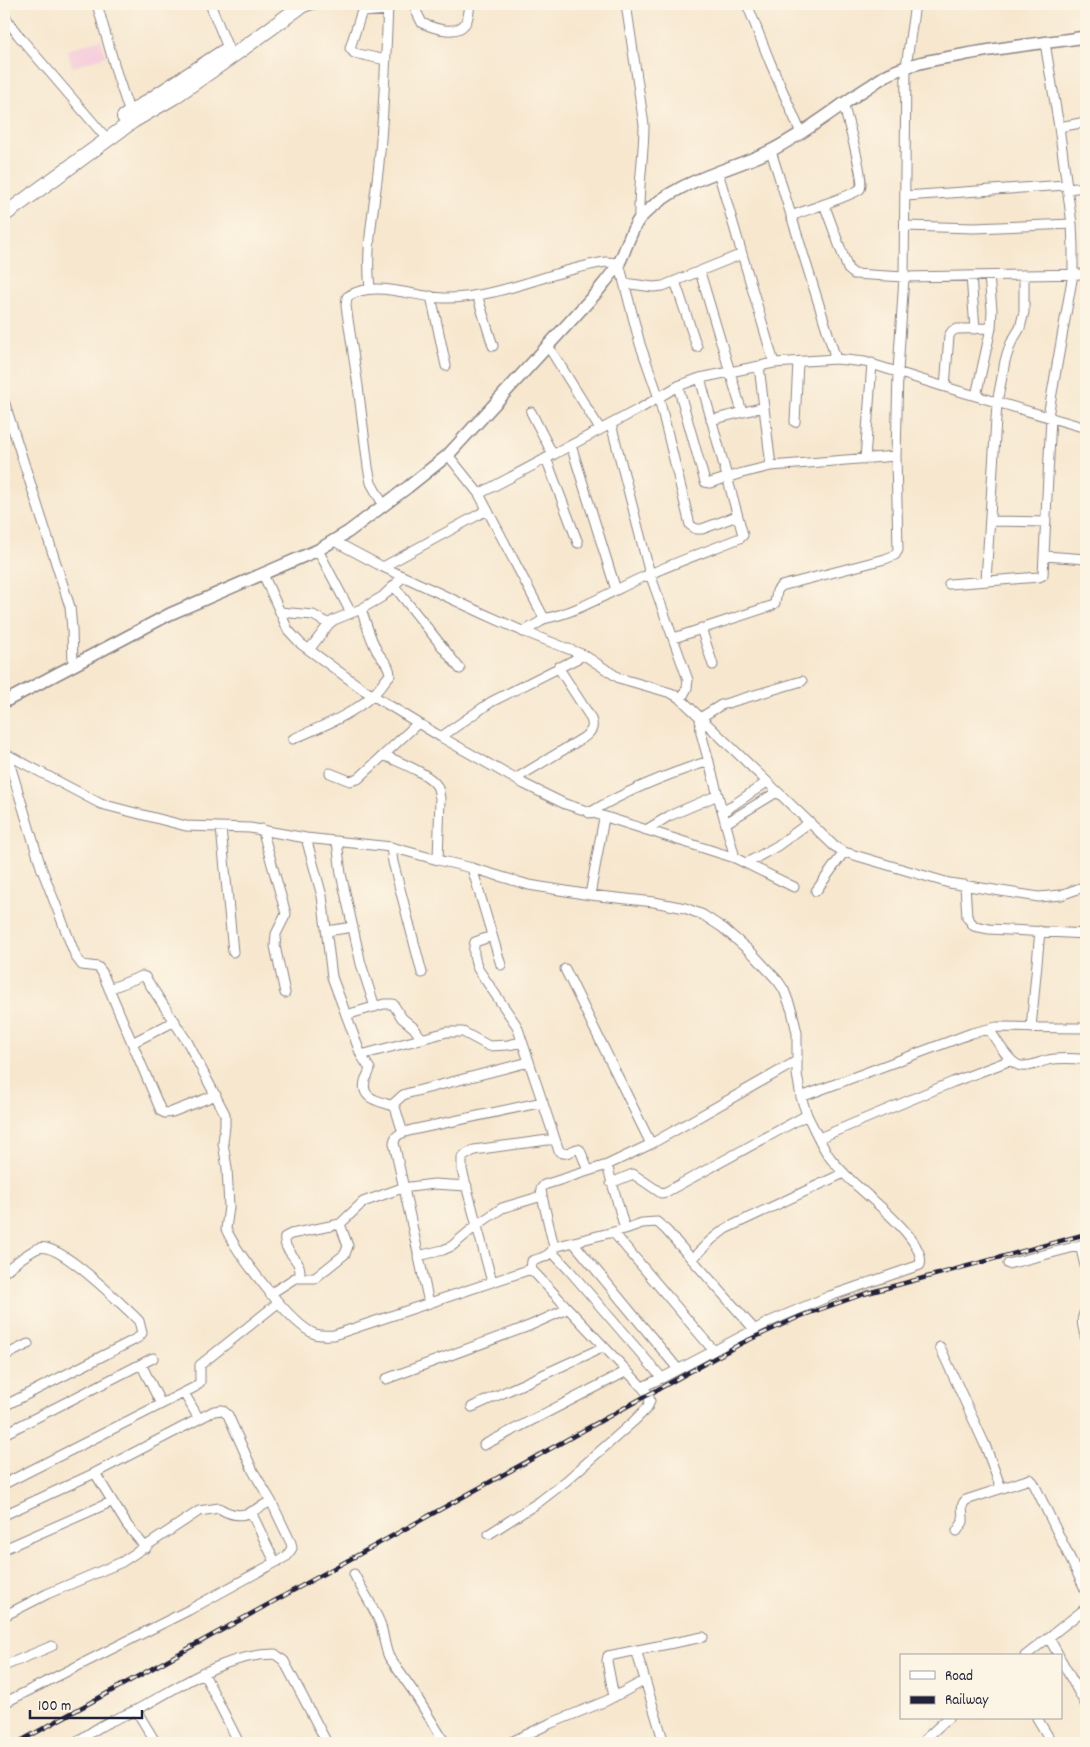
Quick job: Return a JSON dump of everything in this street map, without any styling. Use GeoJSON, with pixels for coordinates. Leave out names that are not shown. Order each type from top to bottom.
{"type":"FeatureCollection","features":[{"type":"Feature","properties":{"kind":"main road"},"geometry":{"type":"LineString","coordinates":[[132,117],[174,97],[296,6]]}},
{"type":"Feature","properties":{"kind":"main road"},"geometry":{"type":"LineString","coordinates":[[4,204],[105,136],[268,20],[296,6]]}},
{"type":"Feature","properties":{"kind":"main road"},"geometry":{"type":"LineString","coordinates":[[4,215],[105,136]]}},
{"type":"Feature","properties":{"kind":"street"},"geometry":{"type":"LineString","coordinates":[[97,4],[118,78],[132,117]]}},
{"type":"Feature","properties":{"kind":"street"},"geometry":{"type":"LineString","coordinates":[[210,4],[228,48]]}},
{"type":"Feature","properties":{"kind":"street"},"geometry":{"type":"LineString","coordinates":[[296,6],[314,4]]}},
{"type":"Feature","properties":{"kind":"street"},"geometry":{"type":"LineString","coordinates":[[415,4],[422,23],[448,31],[464,25],[467,21],[470,4]]}},
{"type":"Feature","properties":{"kind":"street"},"geometry":{"type":"LineString","coordinates":[[4,702],[170,614],[318,550],[334,541],[384,506],[448,454],[597,292],[619,263],[639,218],[644,125],[626,4]]}},
{"type":"Feature","properties":{"kind":"street"},"geometry":{"type":"LineString","coordinates":[[747,4],[801,133]]}},
{"type":"Feature","properties":{"kind":"street"},"geometry":{"type":"LineString","coordinates":[[674,638],[772,606],[775,603],[777,591],[781,586],[895,555],[898,550],[896,456],[898,371],[904,277],[906,67],[915,4]]}},
{"type":"Feature","properties":{"kind":"street"},"geometry":{"type":"LineString","coordinates":[[370,288],[368,271],[369,242],[381,143],[386,60],[388,7],[363,12],[360,14],[350,48],[351,52],[386,60]]}},
{"type":"Feature","properties":{"kind":"street"},"geometry":{"type":"LineString","coordinates":[[4,15],[18,35],[105,136]]}},
{"type":"Feature","properties":{"kind":"street"},"geometry":{"type":"LineString","coordinates":[[639,218],[666,195],[771,151],[891,73],[929,60],[996,48],[1086,37]]}},
{"type":"Feature","properties":{"kind":"street"},"geometry":{"type":"LineString","coordinates":[[949,584],[1040,577],[1044,571],[1049,417],[1073,274],[1072,224],[1045,42]]}},
{"type":"Feature","properties":{"kind":"street"},"geometry":{"type":"LineString","coordinates":[[791,216],[849,195],[860,189],[862,185],[843,103]]}},
{"type":"Feature","properties":{"kind":"street"},"geometry":{"type":"LineString","coordinates":[[1059,127],[1086,122]]}},
{"type":"Feature","properties":{"kind":"street"},"geometry":{"type":"LineString","coordinates":[[771,151],[836,359]]}},
{"type":"Feature","properties":{"kind":"street"},"geometry":{"type":"LineString","coordinates":[[718,172],[774,363]]}},
{"type":"Feature","properties":{"kind":"street"},"geometry":{"type":"LineString","coordinates":[[905,196],[1086,187]]}},
{"type":"Feature","properties":{"kind":"street"},"geometry":{"type":"LineString","coordinates":[[824,204],[848,269],[854,274],[904,277],[1086,274]]}},
{"type":"Feature","properties":{"kind":"street"},"geometry":{"type":"LineString","coordinates":[[905,226],[968,228],[1072,224]]}},
{"type":"Feature","properties":{"kind":"street"},"geometry":{"type":"LineString","coordinates":[[624,283],[653,287],[663,286],[742,254]]}},
{"type":"Feature","properties":{"kind":"street"},"geometry":{"type":"LineString","coordinates":[[384,506],[371,483],[368,467],[346,306],[347,297],[354,292],[370,288],[442,298],[477,295],[502,290],[599,263],[619,263]]}},
{"type":"Feature","properties":{"kind":"street"},"geometry":{"type":"LineString","coordinates":[[619,263],[640,344],[658,398],[690,524],[696,529],[702,529],[737,516]]}},
{"type":"Feature","properties":{"kind":"street"},"geometry":{"type":"LineString","coordinates":[[700,272],[742,412]]}},
{"type":"Feature","properties":{"kind":"street"},"geometry":{"type":"LineString","coordinates":[[986,581],[997,403],[1005,361],[1011,344],[1020,328],[1024,312],[1024,275]]}},
{"type":"Feature","properties":{"kind":"street"},"geometry":{"type":"LineString","coordinates":[[971,276],[975,328]]}},
{"type":"Feature","properties":{"kind":"street"},"geometry":{"type":"LineString","coordinates":[[976,396],[991,328],[992,310],[989,276]]}},
{"type":"Feature","properties":{"kind":"street"},"geometry":{"type":"LineString","coordinates":[[675,282],[697,347]]}},
{"type":"Feature","properties":{"kind":"street"},"geometry":{"type":"LineString","coordinates":[[477,295],[493,346]]}},
{"type":"Feature","properties":{"kind":"street"},"geometry":{"type":"LineString","coordinates":[[431,296],[446,366]]}},
{"type":"Feature","properties":{"kind":"street"},"geometry":{"type":"LineString","coordinates":[[945,387],[949,336],[952,331],[957,329],[991,328]]}},
{"type":"Feature","properties":{"kind":"street"},"geometry":{"type":"LineString","coordinates":[[548,346],[600,429]]}},
{"type":"Feature","properties":{"kind":"street"},"geometry":{"type":"LineString","coordinates":[[479,494],[678,386],[700,378],[774,363],[836,359],[872,363],[997,403],[1086,428]]}},
{"type":"Feature","properties":{"kind":"street"},"geometry":{"type":"LineString","coordinates":[[795,422],[798,362]]}},
{"type":"Feature","properties":{"kind":"street"},"geometry":{"type":"LineString","coordinates":[[865,459],[872,363]]}},
{"type":"Feature","properties":{"kind":"street"},"geometry":{"type":"LineString","coordinates":[[759,366],[771,466]]}},
{"type":"Feature","properties":{"kind":"street"},"geometry":{"type":"LineString","coordinates":[[523,632],[543,619],[559,616],[650,574],[740,538],[742,532],[700,378]]}},
{"type":"Feature","properties":{"kind":"street"},"geometry":{"type":"LineString","coordinates":[[678,386],[705,482],[710,483],[771,466],[896,456]]}},
{"type":"Feature","properties":{"kind":"street"},"geometry":{"type":"LineString","coordinates":[[4,401],[70,607],[73,665]]}},
{"type":"Feature","properties":{"kind":"street"},"geometry":{"type":"LineString","coordinates":[[711,420],[764,407]]}},
{"type":"Feature","properties":{"kind":"street"},"geometry":{"type":"LineString","coordinates":[[531,412],[550,457],[578,543]]}},
{"type":"Feature","properties":{"kind":"street"},"geometry":{"type":"LineString","coordinates":[[610,424],[650,574],[688,680],[687,688],[681,699]]}},
{"type":"Feature","properties":{"kind":"street"},"geometry":{"type":"LineString","coordinates":[[571,445],[616,590]]}},
{"type":"Feature","properties":{"kind":"street"},"geometry":{"type":"LineString","coordinates":[[448,454],[479,494],[543,619]]}},
{"type":"Feature","properties":{"kind":"street"},"geometry":{"type":"LineString","coordinates":[[383,567],[487,510]]}},
{"type":"Feature","properties":{"kind":"street"},"geometry":{"type":"LineString","coordinates":[[990,521],[1046,522]]}},
{"type":"Feature","properties":{"kind":"street"},"geometry":{"type":"LineString","coordinates":[[334,541],[383,567],[523,632],[584,655],[619,678],[671,694],[681,699],[834,846],[844,852],[944,882],[1039,897],[1061,894],[1086,886]]}},
{"type":"Feature","properties":{"kind":"street"},"geometry":{"type":"LineString","coordinates":[[318,550],[351,613]]}},
{"type":"Feature","properties":{"kind":"street"},"geometry":{"type":"LineString","coordinates":[[1045,556],[1086,559]]}},
{"type":"Feature","properties":{"kind":"street"},"geometry":{"type":"LineString","coordinates":[[263,574],[288,630],[301,644],[373,695],[441,737],[515,779],[565,804],[604,818],[735,858],[794,887]]}},
{"type":"Feature","properties":{"kind":"street"},"geometry":{"type":"LineString","coordinates":[[309,650],[329,624],[382,597],[404,577]]}},
{"type":"Feature","properties":{"kind":"street"},"geometry":{"type":"LineString","coordinates":[[394,586],[460,669]]}},
{"type":"Feature","properties":{"kind":"street"},"geometry":{"type":"LineString","coordinates":[[293,739],[344,715],[373,695],[390,675],[390,670],[376,649],[361,609]]}},
{"type":"Feature","properties":{"kind":"street"},"geometry":{"type":"LineString","coordinates":[[280,612],[313,615],[329,624]]}},
{"type":"Feature","properties":{"kind":"street"},"geometry":{"type":"LineString","coordinates":[[702,628],[713,665]]}},
{"type":"Feature","properties":{"kind":"street"},"geometry":{"type":"LineString","coordinates":[[441,737],[491,702],[584,655]]}},
{"type":"Feature","properties":{"kind":"street"},"geometry":{"type":"LineString","coordinates":[[515,779],[583,738],[593,728],[589,715],[558,667]]}},
{"type":"Feature","properties":{"kind":"street"},"geometry":{"type":"LineString","coordinates":[[700,718],[721,705],[802,680]]}},
{"type":"Feature","properties":{"kind":"street"},"geometry":{"type":"LineString","coordinates":[[700,718],[701,733],[735,858]]}},
{"type":"Feature","properties":{"kind":"street"},"geometry":{"type":"LineString","coordinates":[[330,773],[350,781],[355,781],[418,723]]}},
{"type":"Feature","properties":{"kind":"street"},"geometry":{"type":"LineString","coordinates":[[5,754],[101,804],[186,826],[262,829],[306,838],[391,847],[472,868],[529,886],[654,902],[684,908],[703,915],[723,928],[753,954],[778,981],[784,990],[792,1011],[797,1033],[798,1084],[801,1097],[807,1116],[830,1158],[905,1231],[922,1261],[920,1265],[830,1296],[754,1329],[662,1378],[642,1386]]}},
{"type":"Feature","properties":{"kind":"street"},"geometry":{"type":"LineString","coordinates":[[5,754],[41,867],[76,956],[82,965],[98,967],[160,1112],[172,1112],[216,1095]]}},
{"type":"Feature","properties":{"kind":"street"},"geometry":{"type":"LineString","coordinates":[[384,755],[423,774],[432,780],[438,789],[440,798],[438,860]]}},
{"type":"Feature","properties":{"kind":"street"},"geometry":{"type":"LineString","coordinates":[[589,813],[627,794],[690,767],[709,761]]}},
{"type":"Feature","properties":{"kind":"street"},"geometry":{"type":"LineString","coordinates":[[723,812],[768,782]]}},
{"type":"Feature","properties":{"kind":"street"},"geometry":{"type":"LineString","coordinates":[[726,823],[777,792]]}},
{"type":"Feature","properties":{"kind":"street"},"geometry":{"type":"LineString","coordinates":[[646,830],[669,816],[718,795]]}},
{"type":"Feature","properties":{"kind":"street"},"geometry":{"type":"LineString","coordinates":[[590,895],[604,818]]}},
{"type":"Feature","properties":{"kind":"street"},"geometry":{"type":"LineString","coordinates":[[747,863],[778,846],[810,822]]}},
{"type":"Feature","properties":{"kind":"street"},"geometry":{"type":"LineString","coordinates":[[221,828],[234,952]]}},
{"type":"Feature","properties":{"kind":"street"},"geometry":{"type":"LineString","coordinates":[[262,829],[286,914],[276,934],[275,946],[285,993]]}},
{"type":"Feature","properties":{"kind":"street"},"geometry":{"type":"LineString","coordinates":[[306,838],[322,896],[332,977],[361,1055],[370,1070],[364,1082],[365,1089],[367,1095],[373,1100],[395,1107],[398,1111],[403,1133]]}},
{"type":"Feature","properties":{"kind":"street"},"geometry":{"type":"LineString","coordinates":[[337,842],[341,874],[361,964],[375,1007]]}},
{"type":"Feature","properties":{"kind":"street"},"geometry":{"type":"LineString","coordinates":[[391,847],[393,862],[422,973]]}},
{"type":"Feature","properties":{"kind":"street"},"geometry":{"type":"LineString","coordinates":[[816,891],[844,852]]}},
{"type":"Feature","properties":{"kind":"street"},"geometry":{"type":"LineString","coordinates":[[472,868],[501,965]]}},
{"type":"Feature","properties":{"kind":"street"},"geometry":{"type":"LineString","coordinates":[[965,886],[967,917],[974,926],[989,929],[1086,934]]}},
{"type":"Feature","properties":{"kind":"street"},"geometry":{"type":"LineString","coordinates":[[327,931],[353,927]]}},
{"type":"Feature","properties":{"kind":"street"},"geometry":{"type":"LineString","coordinates":[[1031,1028],[1040,931]]}},
{"type":"Feature","properties":{"kind":"street"},"geometry":{"type":"LineString","coordinates":[[492,936],[475,942],[475,958],[478,969],[513,1019],[559,1152],[562,1154],[577,1149],[580,1150],[588,1170]]}},
{"type":"Feature","properties":{"kind":"street"},"geometry":{"type":"LineString","coordinates":[[565,969],[652,1144]]}},
{"type":"Feature","properties":{"kind":"street"},"geometry":{"type":"LineString","coordinates":[[109,989],[142,976],[145,977],[174,1020],[225,1114],[223,1143],[227,1168],[229,1207],[226,1229],[270,1294],[314,1334],[322,1336],[334,1335],[531,1269]]}},
{"type":"Feature","properties":{"kind":"street"},"geometry":{"type":"LineString","coordinates":[[346,1015],[389,1003],[393,1004],[402,1018],[414,1028],[422,1039]]}},
{"type":"Feature","properties":{"kind":"street"},"geometry":{"type":"LineString","coordinates":[[132,1043],[174,1020]]}},
{"type":"Feature","properties":{"kind":"street"},"geometry":{"type":"LineString","coordinates":[[801,1097],[972,1033],[989,1029],[1086,1028]]}},
{"type":"Feature","properties":{"kind":"street"},"geometry":{"type":"LineString","coordinates":[[989,1029],[1011,1060],[1017,1065],[1024,1066],[1060,1058],[1086,1059]]}},
{"type":"Feature","properties":{"kind":"street"},"geometry":{"type":"LineString","coordinates":[[361,1055],[456,1031],[464,1032],[482,1044],[489,1046],[522,1042]]}},
{"type":"Feature","properties":{"kind":"street"},"geometry":{"type":"LineString","coordinates":[[819,1138],[1011,1060]]}},
{"type":"Feature","properties":{"kind":"street"},"geometry":{"type":"LineString","coordinates":[[662,1378],[553,1250],[541,1189],[544,1185],[607,1165],[652,1144],[797,1061]]}},
{"type":"Feature","properties":{"kind":"street"},"geometry":{"type":"LineString","coordinates":[[392,1105],[403,1095],[409,1093],[529,1062]]}},
{"type":"Feature","properties":{"kind":"street"},"geometry":{"type":"LineString","coordinates":[[428,1303],[402,1188],[394,1138],[398,1134],[543,1102]]}},
{"type":"Feature","properties":{"kind":"street"},"geometry":{"type":"LineString","coordinates":[[612,1183],[633,1174],[661,1193],[666,1192],[807,1116]]}},
{"type":"Feature","properties":{"kind":"street"},"geometry":{"type":"LineString","coordinates":[[492,1282],[461,1163],[462,1157],[467,1153],[508,1145],[555,1139]]}},
{"type":"Feature","properties":{"kind":"street"},"geometry":{"type":"LineString","coordinates":[[607,1165],[625,1229]]}},
{"type":"Feature","properties":{"kind":"street"},"geometry":{"type":"LineString","coordinates":[[692,1259],[725,1229],[844,1173]]}},
{"type":"Feature","properties":{"kind":"street"},"geometry":{"type":"LineString","coordinates":[[299,1278],[300,1266],[285,1243],[286,1237],[291,1234],[340,1224],[363,1202],[402,1188],[434,1184],[467,1186]]}},
{"type":"Feature","properties":{"kind":"street"},"geometry":{"type":"LineString","coordinates":[[418,1256],[452,1246],[477,1225],[502,1208],[542,1196]]}},
{"type":"Feature","properties":{"kind":"street"},"geometry":{"type":"LineString","coordinates":[[489,1534],[539,1502],[566,1481],[634,1422],[647,1408],[650,1401],[648,1394],[642,1386],[531,1269],[532,1261],[573,1242],[642,1223],[657,1222],[754,1329]]}},
{"type":"Feature","properties":{"kind":"street"},"geometry":{"type":"LineString","coordinates":[[270,1294],[295,1278],[315,1278],[345,1254],[348,1246],[340,1224]]}},
{"type":"Feature","properties":{"kind":"street"},"geometry":{"type":"LineString","coordinates":[[613,1232],[714,1351]]}},
{"type":"Feature","properties":{"kind":"street"},"geometry":{"type":"LineString","coordinates":[[573,1242],[678,1369]]}},
{"type":"Feature","properties":{"kind":"street"},"geometry":{"type":"LineString","coordinates":[[1008,1264],[1083,1244],[1086,1270]]}},
{"type":"Feature","properties":{"kind":"street"},"geometry":{"type":"LineString","coordinates":[[4,1272],[39,1248],[48,1247],[61,1253],[88,1274],[132,1314],[139,1321],[142,1333],[132,1341],[4,1406]]}},
{"type":"Feature","properties":{"kind":"street"},"geometry":{"type":"LineString","coordinates":[[4,1484],[184,1393],[200,1382],[200,1366],[278,1303]]}},
{"type":"Feature","properties":{"kind":"street"},"geometry":{"type":"LineString","coordinates":[[386,1379],[528,1326],[567,1309]]}},
{"type":"Feature","properties":{"kind":"street"},"geometry":{"type":"LineString","coordinates":[[1086,1310],[1082,1317],[1082,1323],[1086,1340]]}},
{"type":"Feature","properties":{"kind":"street"},"geometry":{"type":"LineString","coordinates":[[4,1356],[28,1344]]}},
{"type":"Feature","properties":{"kind":"street"},"geometry":{"type":"LineString","coordinates":[[472,1406],[604,1347]]}},
{"type":"Feature","properties":{"kind":"street"},"geometry":{"type":"LineString","coordinates":[[940,1347],[985,1445],[1001,1488]]}},
{"type":"Feature","properties":{"kind":"street"},"geometry":{"type":"LineString","coordinates":[[4,1434],[153,1358]]}},
{"type":"Feature","properties":{"kind":"street"},"geometry":{"type":"LineString","coordinates":[[141,1364],[161,1404]]}},
{"type":"Feature","properties":{"kind":"street"},"geometry":{"type":"LineString","coordinates":[[484,1445],[627,1371]]}},
{"type":"Feature","properties":{"kind":"street"},"geometry":{"type":"LineString","coordinates":[[184,1393],[200,1419]]}},
{"type":"Feature","properties":{"kind":"street"},"geometry":{"type":"LineString","coordinates":[[4,1515],[95,1473],[214,1411],[222,1410],[228,1415],[253,1471],[271,1501],[292,1548],[286,1556],[190,1610],[4,1704]]}},
{"type":"Feature","properties":{"kind":"street"},"geometry":{"type":"LineString","coordinates":[[95,1473],[126,1525],[146,1548]]}},
{"type":"Feature","properties":{"kind":"street"},"geometry":{"type":"LineString","coordinates":[[957,1530],[963,1522],[963,1503],[966,1500],[1030,1480],[1033,1482],[1086,1591]]}},
{"type":"Feature","properties":{"kind":"street"},"geometry":{"type":"LineString","coordinates":[[4,1616],[47,1594],[122,1562],[146,1548],[199,1511],[219,1508],[234,1516],[251,1512],[271,1501]]}},
{"type":"Feature","properties":{"kind":"street"},"geometry":{"type":"LineString","coordinates":[[4,1549],[111,1502]]}},
{"type":"Feature","properties":{"kind":"street"},"geometry":{"type":"LineString","coordinates":[[251,1512],[275,1562]]}},
{"type":"Feature","properties":{"kind":"street"},"geometry":{"type":"LineString","coordinates":[[354,1574],[379,1621],[385,1636],[386,1651],[389,1657],[413,1691],[445,1743]]}},
{"type":"Feature","properties":{"kind":"street"},"geometry":{"type":"LineString","coordinates":[[1028,1654],[1086,1608]]}},
{"type":"Feature","properties":{"kind":"street"},"geometry":{"type":"LineString","coordinates":[[614,1697],[607,1658],[614,1654],[703,1637]]}},
{"type":"Feature","properties":{"kind":"street"},"geometry":{"type":"LineString","coordinates":[[1049,1638],[1058,1654]]}},
{"type":"Feature","properties":{"kind":"street"},"geometry":{"type":"LineString","coordinates":[[4,1666],[52,1646]]}},
{"type":"Feature","properties":{"kind":"street"},"geometry":{"type":"LineString","coordinates":[[636,1650],[664,1743]]}},
{"type":"Feature","properties":{"kind":"street"},"geometry":{"type":"LineString","coordinates":[[74,1743],[105,1724],[136,1710],[203,1672],[221,1665],[265,1654],[275,1654],[280,1657],[327,1743]]}},
{"type":"Feature","properties":{"kind":"street"},"geometry":{"type":"LineString","coordinates":[[1062,1662],[1086,1705]]}},
{"type":"Feature","properties":{"kind":"street"},"geometry":{"type":"LineString","coordinates":[[203,1672],[240,1743]]}},
{"type":"Feature","properties":{"kind":"street"},"geometry":{"type":"LineString","coordinates":[[509,1743],[614,1697],[644,1681]]}},
{"type":"Feature","properties":{"kind":"street"},"geometry":{"type":"LineString","coordinates":[[136,1710],[156,1743]]}},
{"type":"Feature","properties":{"kind":"street"},"geometry":{"type":"LineString","coordinates":[[921,1743],[946,1720]]}},
{"type":"Feature","properties":{"kind":"street"},"geometry":{"type":"LineString","coordinates":[[1038,1720],[1052,1743]]}},
{"type":"Feature","properties":{"kind":"shaded area"},"geometry":{"type":"Polygon","coordinates":[[[101,39],[106,56],[73,67],[67,50],[101,39]]]}},
{"type":"Feature","properties":{"kind":"railway"},"geometry":{"type":"LineString","coordinates":[[17,1743],[742,1343],[801,1316],[864,1294],[1086,1234]]}}]}
